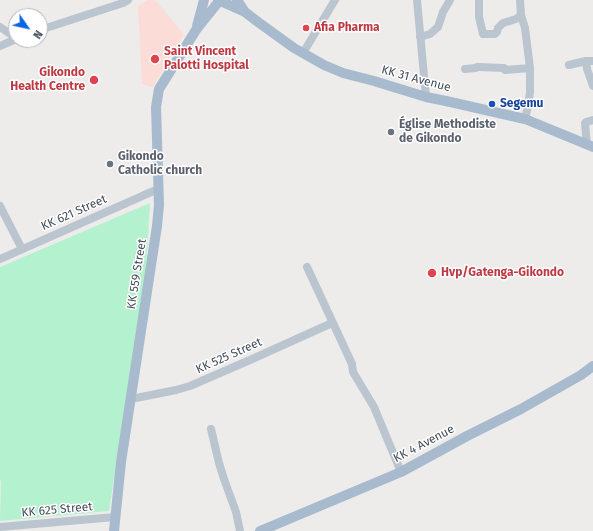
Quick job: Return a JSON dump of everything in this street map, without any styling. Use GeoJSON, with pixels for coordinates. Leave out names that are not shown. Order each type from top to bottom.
{"type":"FeatureCollection","features":[{"type":"Feature","properties":{"kind":"main road","name":"KK 559 Street"},"geometry":{"type":"LineString","coordinates":[[196,30],[204,0]]}},
{"type":"Feature","properties":{"kind":"main road","name":"KK 559 Street"},"geometry":{"type":"LineString","coordinates":[[114,531],[130,399],[157,226],[159,205],[156,107],[160,89],[196,30],[219,0]]}},
{"type":"Feature","properties":{"kind":"main road","name":"KK 31 Avenue"},"geometry":{"type":"LineString","coordinates":[[219,0],[245,12],[294,48],[324,65],[343,73],[426,97],[525,120],[590,146]]}},
{"type":"Feature","properties":{"kind":"main road","name":"KK 31 Avenue"},"geometry":{"type":"LineString","coordinates":[[237,0],[245,12]]}},
{"type":"Feature","properties":{"kind":"main road","name":"KK 4 Avenue"},"geometry":{"type":"LineString","coordinates":[[260,531],[401,472],[521,409],[581,375],[593,366]]}},
{"type":"Feature","properties":{"kind":"street"},"geometry":{"type":"LineString","coordinates":[[48,27],[128,0]]}},
{"type":"Feature","properties":{"kind":"street"},"geometry":{"type":"LineString","coordinates":[[303,53],[335,0]]}},
{"type":"Feature","properties":{"kind":"street"},"geometry":{"type":"LineString","coordinates":[[417,0],[426,97]]}},
{"type":"Feature","properties":{"kind":"street"},"geometry":{"type":"LineString","coordinates":[[420,38],[430,34],[438,27],[443,12],[450,0]]}},
{"type":"Feature","properties":{"kind":"street"},"geometry":{"type":"LineString","coordinates":[[479,0],[483,34],[496,34],[498,28],[503,23],[516,19],[521,15]]}},
{"type":"Feature","properties":{"kind":"street"},"geometry":{"type":"LineString","coordinates":[[520,0],[530,68],[530,92],[525,120]]}},
{"type":"Feature","properties":{"kind":"street"},"geometry":{"type":"LineString","coordinates":[[569,65],[589,61],[587,69],[593,86]]}},
{"type":"Feature","properties":{"kind":"street"},"geometry":{"type":"LineString","coordinates":[[465,69],[477,67],[504,68],[505,70],[530,68]]}},
{"type":"Feature","properties":{"kind":"street"},"geometry":{"type":"LineString","coordinates":[[590,146],[585,123],[593,120]]}},
{"type":"Feature","properties":{"kind":"street","name":"KK 621 Street"},"geometry":{"type":"LineString","coordinates":[[0,259],[158,189]]}},
{"type":"Feature","properties":{"kind":"street"},"geometry":{"type":"LineString","coordinates":[[0,206],[22,249]]}},
{"type":"Feature","properties":{"kind":"street"},"geometry":{"type":"LineString","coordinates":[[307,267],[352,364],[353,372],[374,407],[401,472]]}},
{"type":"Feature","properties":{"kind":"street","name":"KK 525 Street"},"geometry":{"type":"LineString","coordinates":[[130,399],[190,386],[332,323]]}},
{"type":"Feature","properties":{"kind":"street"},"geometry":{"type":"LineString","coordinates":[[211,428],[220,468],[236,512],[240,531]]}},
{"type":"Feature","properties":{"kind":"street","name":"KK 625 Street"},"geometry":{"type":"LineString","coordinates":[[0,527],[115,517]]}},
{"type":"Feature","properties":{"kind":"shaded area","name":"Saint Vincent Palotti Hospital"},"geometry":{"type":"Polygon","coordinates":[[[148,0],[155,0],[184,34],[153,87],[142,84],[138,6],[148,0]]]}},
{"type":"Feature","properties":{"kind":"green space"},"geometry":{"type":"Polygon","coordinates":[[[150,203],[146,270],[109,511],[0,521],[0,267],[150,203]]]}},
{"type":"Feature","properties":{"kind":"place","name":"Afia Pharma"},"geometry":{"type":"Point","coordinates":[306,28]}},
{"type":"Feature","properties":{"kind":"place","name":"Saint Vincent Palotti Hospital"},"geometry":{"type":"Point","coordinates":[155,59]}},
{"type":"Feature","properties":{"kind":"place","name":"Gikondo Health Centre"},"geometry":{"type":"Point","coordinates":[94,80]}},
{"type":"Feature","properties":{"kind":"place","name":"Segemu"},"geometry":{"type":"Point","coordinates":[492,104]}},
{"type":"Feature","properties":{"kind":"place","name":"Église Methodiste de Gikondo"},"geometry":{"type":"Point","coordinates":[391,132]}},
{"type":"Feature","properties":{"kind":"place","name":"Gikondo Catholic church"},"geometry":{"type":"Point","coordinates":[110,164]}},
{"type":"Feature","properties":{"kind":"place","name":"Hvp/Gatenga-Gikondo"},"geometry":{"type":"Point","coordinates":[432,273]}}]}
